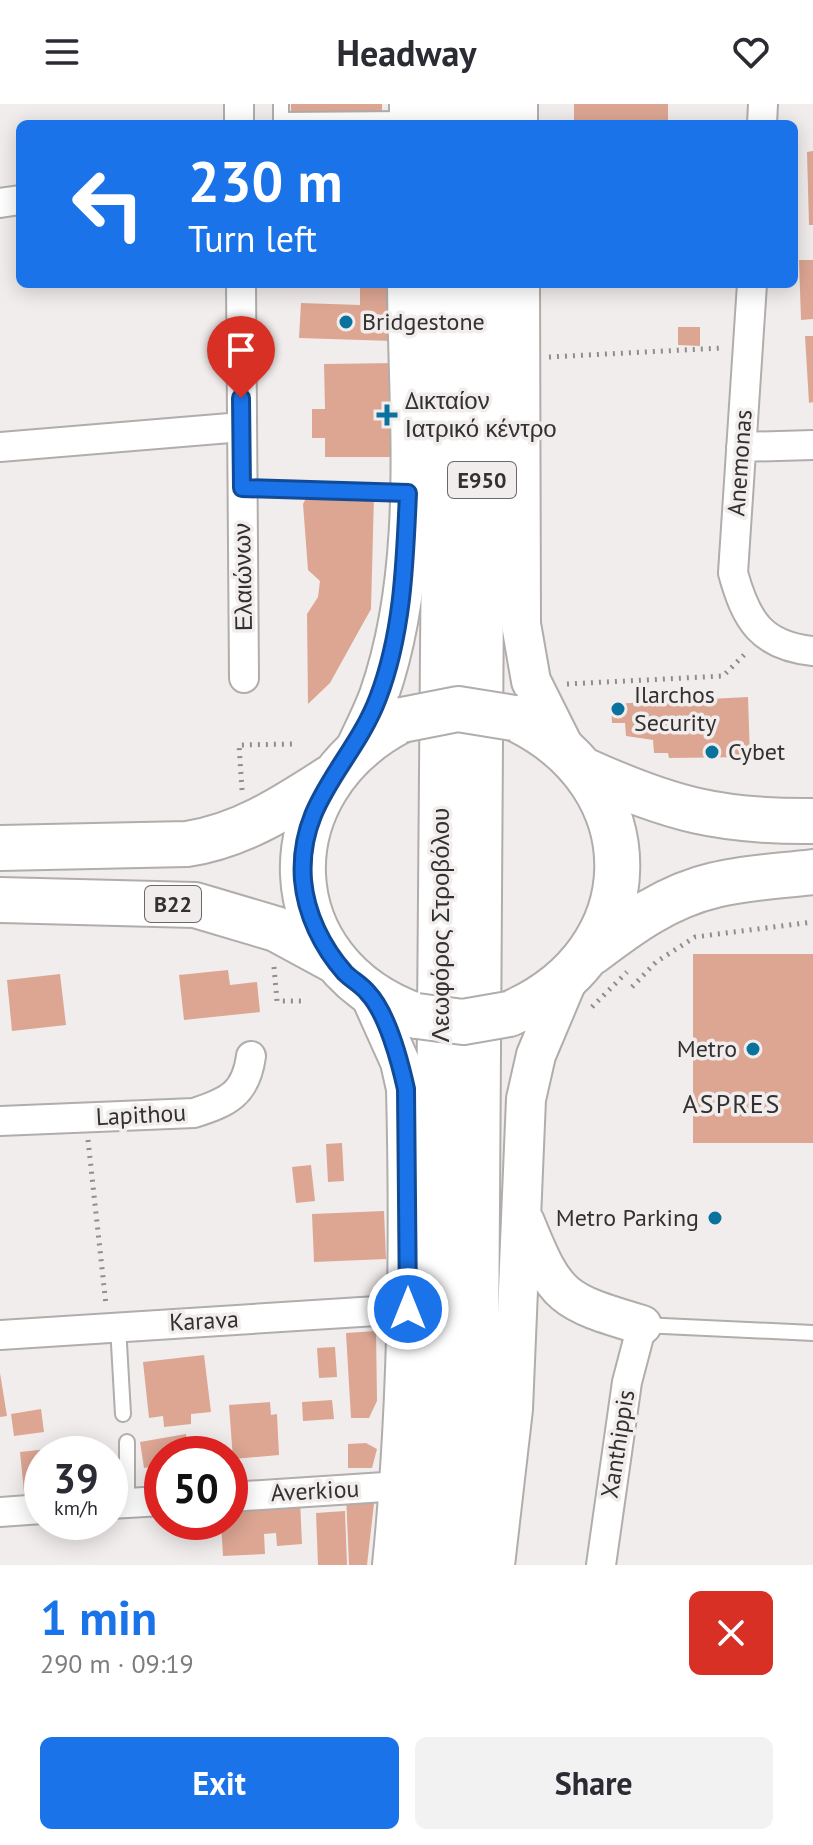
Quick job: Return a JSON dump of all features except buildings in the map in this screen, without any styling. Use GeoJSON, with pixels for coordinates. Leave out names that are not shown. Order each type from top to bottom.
{"type":"FeatureCollection","features":[{"type":"Feature","properties":{"kind":"main road"},"geometry":{"type":"LineString","coordinates":[[407,288],[408,493],[404,580],[397,625],[378,698],[307,833],[303,879],[314,924],[335,961],[369,993],[417,1016],[463,1022],[509,1014],[581,983],[649,911],[715,885],[813,872]]}},
{"type":"Feature","properties":{"kind":"main road","name":"Λεωφόρος Στροβόλου"},"geometry":{"type":"LineString","coordinates":[[421,1565],[431,1453],[438,1263],[446,288]]}},
{"type":"Feature","properties":{"kind":"main road","name":"Λεωφόρος Στροβόλου"},"geometry":{"type":"LineString","coordinates":[[462,1565],[476,1355],[483,288]]}},
{"type":"Feature","properties":{"kind":"main road","name":"E950"},"geometry":{"type":"LineString","coordinates":[[520,288],[521,624],[531,681],[575,759]]}},
{"type":"Feature","properties":{"kind":"main road"},"geometry":{"type":"LineString","coordinates":[[0,848],[187,844],[217,840],[284,807],[402,720],[458,709],[514,718],[575,759],[688,811],[750,822],[813,821]]}},
{"type":"Feature","properties":{"kind":"main road"},"geometry":{"type":"LineString","coordinates":[[495,1565],[513,1409],[526,1099],[536,1055],[581,983],[609,915],[617,871],[612,827],[575,759]]}},
{"type":"Feature","properties":{"kind":"main road","name":"B22"},"geometry":{"type":"LineString","coordinates":[[0,900],[195,905],[276,929],[335,961]]}},
{"type":"Feature","properties":{"kind":"main road"},"geometry":{"type":"LineString","coordinates":[[369,993],[400,1062],[406,1089],[408,1309],[400,1486],[392,1565]]}},
{"type":"Feature","properties":{"kind":"main road"},"geometry":{"type":"LineString","coordinates":[[519,1209],[546,1274],[564,1295],[587,1308],[642,1325]]}},
{"type":"Feature","properties":{"kind":"street","name":"Ελαιώνων"},"geometry":{"type":"LineString","coordinates":[[241,288],[244,678]]}},
{"type":"Feature","properties":{"kind":"street","name":"Anemonas"},"geometry":{"type":"LineString","coordinates":[[752,288],[733,573],[742,604],[763,635]]}},
{"type":"Feature","properties":{"kind":"street"},"geometry":{"type":"LineString","coordinates":[[0,447],[242,427]]}},
{"type":"Feature","properties":{"kind":"street"},"geometry":{"type":"LineString","coordinates":[[741,447],[813,445]]}},
{"type":"Feature","properties":{"kind":"street"},"geometry":{"type":"LineString","coordinates":[[763,635],[783,645],[813,651]]}},
{"type":"Feature","properties":{"kind":"street","name":"Lapithou"},"geometry":{"type":"LineString","coordinates":[[0,1121],[194,1113],[217,1105],[236,1093],[248,1079],[251,1056]]}},
{"type":"Feature","properties":{"kind":"street","name":"Karava"},"geometry":{"type":"LineString","coordinates":[[0,1335],[408,1309]]}},
{"type":"Feature","properties":{"kind":"street","name":"Xanthippis"},"geometry":{"type":"LineString","coordinates":[[601,1565],[627,1382],[642,1325]]}},
{"type":"Feature","properties":{"kind":"street","name":"Averkiou"},"geometry":{"type":"LineString","coordinates":[[248,1496],[400,1486]]}},
{"type":"Feature","properties":{"kind":"street"},"geometry":{"type":"LineString","coordinates":[[0,1512],[24,1510]]}},
{"type":"Feature","properties":{"kind":"lane"},"geometry":{"type":"LineString","coordinates":[[281,104],[281,120],[424,115]]}},
{"type":"Feature","properties":{"kind":"lane"},"geometry":{"type":"LineString","coordinates":[[242,488],[408,493]]}},
{"type":"Feature","properties":{"kind":"lane"},"geometry":{"type":"LineString","coordinates":[[642,1325],[813,1333]]}},
{"type":"Feature","properties":{"kind":"lane"},"geometry":{"type":"LineString","coordinates":[[113,1326],[123,1414]]}},
{"type":"Feature","properties":{"kind":"path"},"geometry":{"type":"LineString","coordinates":[[520,359],[747,347]]}},
{"type":"Feature","properties":{"kind":"path"},"geometry":{"type":"LineString","coordinates":[[558,684],[723,676],[763,635]]}},
{"type":"Feature","properties":{"kind":"path"},"geometry":{"type":"LineString","coordinates":[[243,802],[239,745],[292,744]]}},
{"type":"Feature","properties":{"kind":"path"},"geometry":{"type":"LineString","coordinates":[[632,987],[656,962],[695,937],[813,922]]}},
{"type":"Feature","properties":{"kind":"path"},"geometry":{"type":"LineString","coordinates":[[679,936],[700,928]]}},
{"type":"Feature","properties":{"kind":"path"},"geometry":{"type":"LineString","coordinates":[[655,953],[667,944]]}},
{"type":"Feature","properties":{"kind":"path"},"geometry":{"type":"LineString","coordinates":[[274,960],[277,1001],[302,1001]]}},
{"type":"Feature","properties":{"kind":"path"},"geometry":{"type":"LineString","coordinates":[[581,983],[630,969]]}},
{"type":"Feature","properties":{"kind":"path"},"geometry":{"type":"LineString","coordinates":[[85,1118],[113,1326]]}},
{"type":"Feature","properties":{"kind":"place","name":"Bridgestone"},"geometry":{"type":"Point","coordinates":[346,322]}},
{"type":"Feature","properties":{"kind":"place","name":"Δικταίον Ιατρικό κέντρο"},"geometry":{"type":"Point","coordinates":[387,415]}},
{"type":"Feature","properties":{"kind":"place","name":"Ilarchos Security"},"geometry":{"type":"Point","coordinates":[618,709]}},
{"type":"Feature","properties":{"kind":"place","name":"Cybet"},"geometry":{"type":"Point","coordinates":[712,752]}},
{"type":"Feature","properties":{"kind":"place","name":"Metro"},"geometry":{"type":"Point","coordinates":[753,1049]}},
{"type":"Feature","properties":{"kind":"place","name":"Metro Parking"},"geometry":{"type":"Point","coordinates":[715,1218]}},
{"type":"Feature","properties":{"kind":"district","name":"ASPRES"},"geometry":{"type":"Point","coordinates":[732,1104]}},
{"type":"Feature","properties":{"kind":"route"},"geometry":{"type":"LineString","coordinates":[[241,398],[242,488],[408,493],[404,580],[387,669],[378,698],[354,751],[330,778],[313,810],[303,856],[303,879],[314,924],[325,945],[347,975],[369,993],[400,1062],[406,1089],[408,1309]]}}]}
